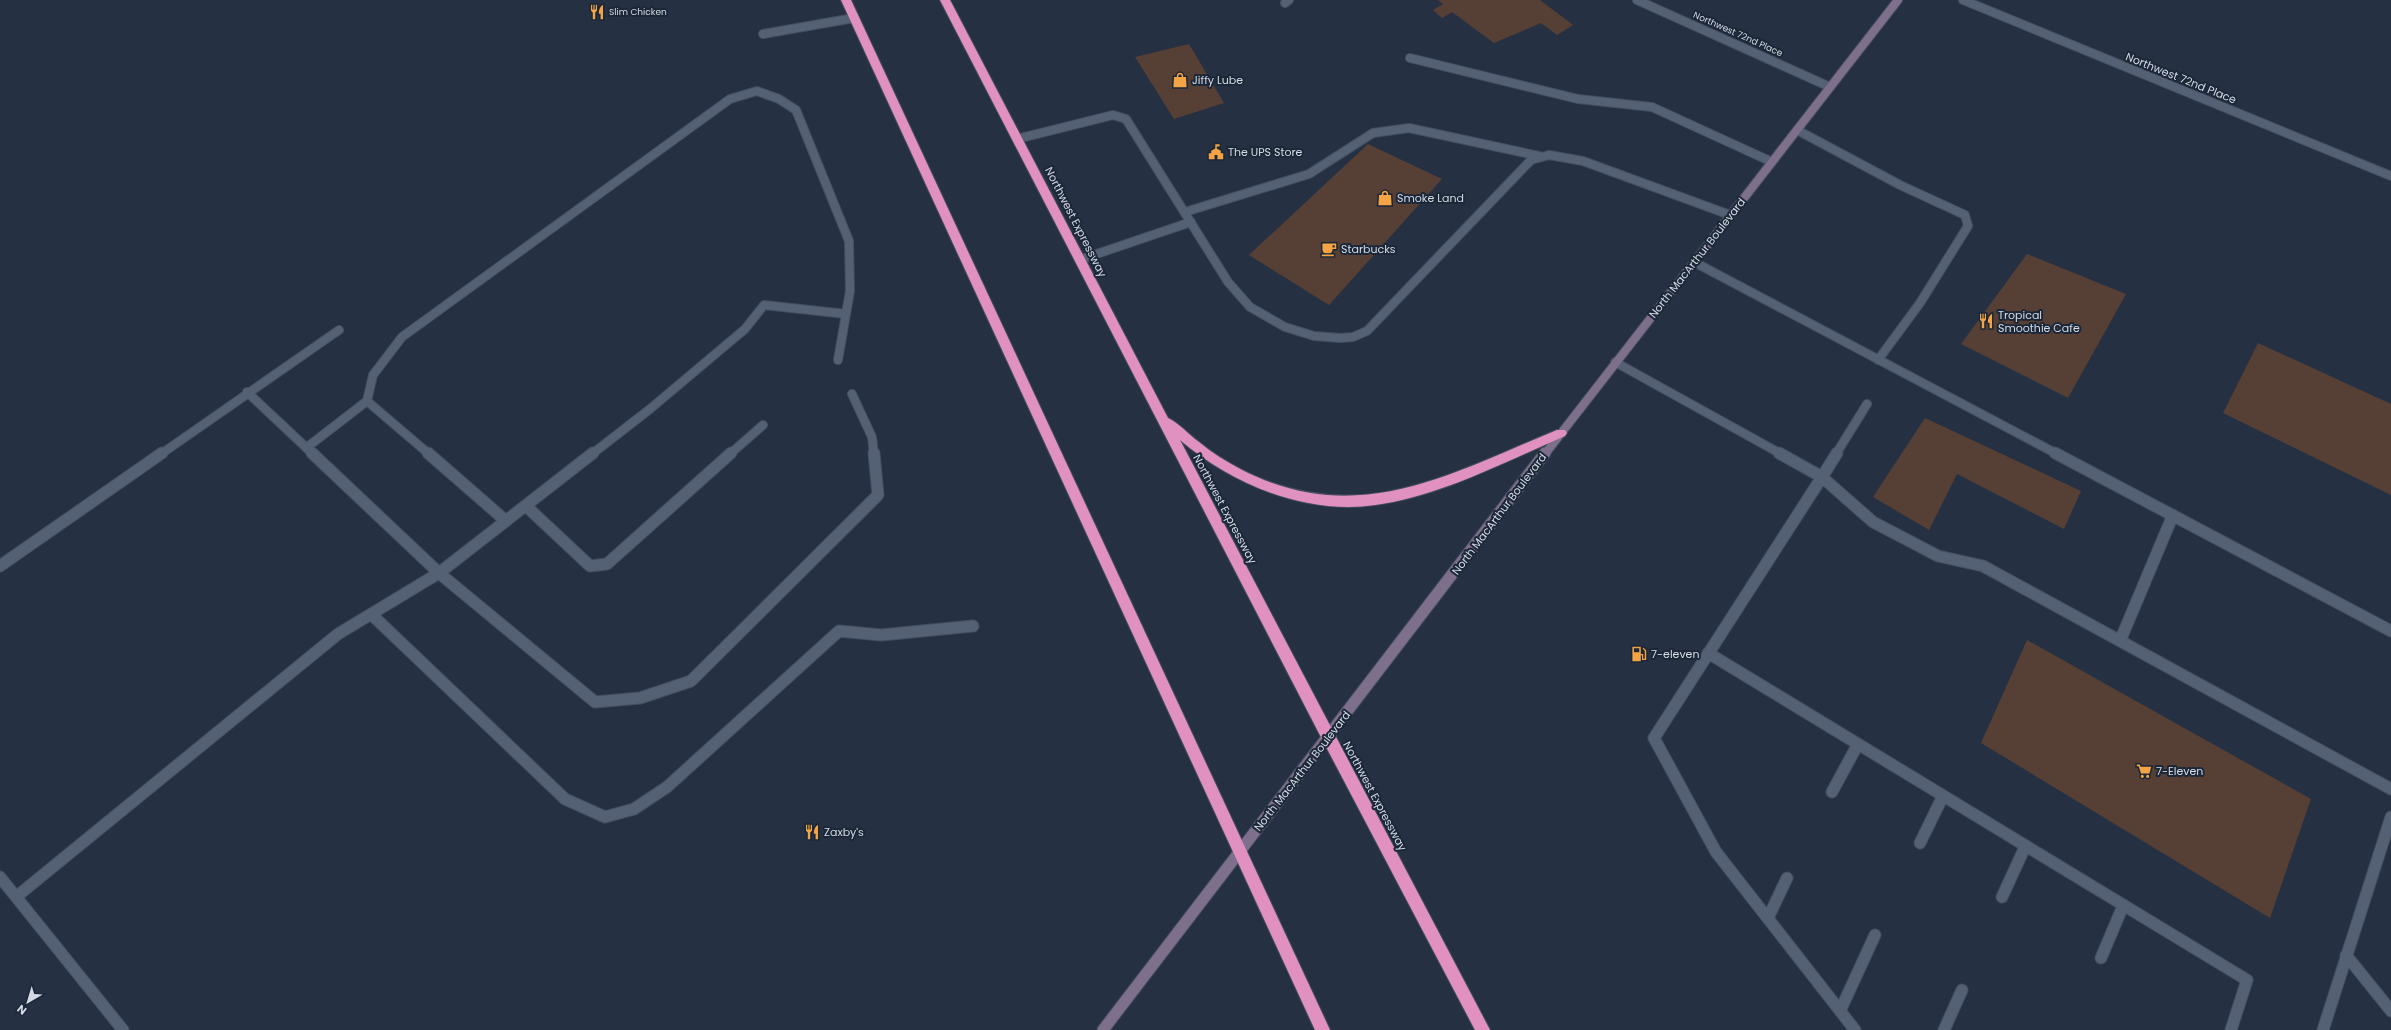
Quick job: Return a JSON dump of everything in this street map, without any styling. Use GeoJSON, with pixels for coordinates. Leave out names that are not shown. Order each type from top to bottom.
{"type":"FeatureCollection","features":[{"type":"Feature","properties":{"kind":"highway"},"geometry":{"type":"LineString","coordinates":[[846,0],[1323,1030]]}},
{"type":"Feature","properties":{"kind":"highway","name":"Northwest Expressway"},"geometry":{"type":"LineString","coordinates":[[945,0],[1328,737],[1483,1030]]}},
{"type":"Feature","properties":{"kind":"highway"},"geometry":{"type":"LineString","coordinates":[[1162,419],[1217,462],[1252,481],[1280,491],[1322,500],[1362,501],[1396,497],[1434,484],[1561,433]]}},
{"type":"Feature","properties":{"kind":"main road","name":"North MacArthur Boulevard"},"geometry":{"type":"LineString","coordinates":[[1103,1030],[1615,362],[1898,0]]}},
{"type":"Feature","properties":{"kind":"street","name":"Northwest 72nd Place"},"geometry":{"type":"LineString","coordinates":[[1637,0],[1830,87]]}},
{"type":"Feature","properties":{"kind":"street","name":"Northwest 72nd Place"},"geometry":{"type":"LineString","coordinates":[[1963,0],[2391,176]]}},
{"type":"Feature","properties":{"kind":"street"},"geometry":{"type":"LineString","coordinates":[[763,34],[854,18]]}},
{"type":"Feature","properties":{"kind":"street"},"geometry":{"type":"LineString","coordinates":[[1410,58],[1578,99],[1652,107],[1772,162]]}},
{"type":"Feature","properties":{"kind":"street"},"geometry":{"type":"LineString","coordinates":[[306,448],[367,401],[373,375],[402,337],[730,100],[757,92],[779,99],[796,110],[849,242],[850,290],[838,360]]}},
{"type":"Feature","properties":{"kind":"street"},"geometry":{"type":"LineString","coordinates":[[1017,139],[1113,115],[1123,117],[1126,119],[1185,212],[1224,278],[1250,307],[1279,325],[1305,333],[1333,338],[1353,337],[1367,330],[1531,160],[1539,156]]}},
{"type":"Feature","properties":{"kind":"street"},"geometry":{"type":"LineString","coordinates":[[1185,212],[1310,174],[1373,133],[1398,128],[1410,128],[1539,156],[1549,155],[1583,161],[1730,215]]}},
{"type":"Feature","properties":{"kind":"street"},"geometry":{"type":"LineString","coordinates":[[1796,130],[1900,185],[1966,215],[1968,226],[1920,303],[1878,360]]}},
{"type":"Feature","properties":{"kind":"street"},"geometry":{"type":"LineString","coordinates":[[1079,260],[1191,222]]}},
{"type":"Feature","properties":{"kind":"street"},"geometry":{"type":"LineString","coordinates":[[1694,262],[2391,631]]}},
{"type":"Feature","properties":{"kind":"street"},"geometry":{"type":"LineString","coordinates":[[16,897],[338,634],[439,573],[668,394],[745,329],[764,305],[846,314]]}},
{"type":"Feature","properties":{"kind":"street"},"geometry":{"type":"LineString","coordinates":[[0,566],[339,330]]}},
{"type":"Feature","properties":{"kind":"street"},"geometry":{"type":"LineString","coordinates":[[1615,362],[1822,477],[1873,522],[1938,556],[1983,566],[2391,789]]}},
{"type":"Feature","properties":{"kind":"street"},"geometry":{"type":"LineString","coordinates":[[248,392],[439,573],[594,702],[640,698],[691,681],[878,495],[872,437],[852,394]]}},
{"type":"Feature","properties":{"kind":"street"},"geometry":{"type":"LineString","coordinates":[[367,401],[506,521]]}},
{"type":"Feature","properties":{"kind":"street"},"geometry":{"type":"LineString","coordinates":[[1855,1030],[1716,852],[1654,738],[1822,477],[1867,404]]}},
{"type":"Feature","properties":{"kind":"street"},"geometry":{"type":"LineString","coordinates":[[526,506],[590,566],[607,564],[763,425]]}},
{"type":"Feature","properties":{"kind":"street"},"geometry":{"type":"LineString","coordinates":[[2120,641],[2173,515]]}},
{"type":"Feature","properties":{"kind":"street"},"geometry":{"type":"LineString","coordinates":[[371,614],[566,799],[605,817],[634,808],[667,786],[839,631],[880,635],[973,626]]}},
{"type":"Feature","properties":{"kind":"street"},"geometry":{"type":"LineString","coordinates":[[1708,653],[2122,906],[2247,980],[2231,1030]]}},
{"type":"Feature","properties":{"kind":"street"},"geometry":{"type":"LineString","coordinates":[[1832,792],[1858,744]]}},
{"type":"Feature","properties":{"kind":"street"},"geometry":{"type":"LineString","coordinates":[[1920,844],[1943,796]]}},
{"type":"Feature","properties":{"kind":"street"},"geometry":{"type":"LineString","coordinates":[[2323,1030],[2391,817]]}},
{"type":"Feature","properties":{"kind":"street"},"geometry":{"type":"LineString","coordinates":[[2002,897],[2025,846]]}},
{"type":"Feature","properties":{"kind":"street"},"geometry":{"type":"LineString","coordinates":[[0,877],[123,1030]]}},
{"type":"Feature","properties":{"kind":"street"},"geometry":{"type":"LineString","coordinates":[[1768,918],[1787,878]]}},
{"type":"Feature","properties":{"kind":"street"},"geometry":{"type":"LineString","coordinates":[[2101,958],[2122,906]]}},
{"type":"Feature","properties":{"kind":"street"},"geometry":{"type":"LineString","coordinates":[[1840,1011],[1875,935]]}},
{"type":"Feature","properties":{"kind":"street"},"geometry":{"type":"LineString","coordinates":[[2346,955],[2391,1011]]}},
{"type":"Feature","properties":{"kind":"street"},"geometry":{"type":"LineString","coordinates":[[1944,1030],[1962,990]]}},
{"type":"Feature","properties":{"kind":"building"},"geometry":{"type":"Polygon","coordinates":[[[1438,0],[1540,0],[1573,25],[1557,35],[1541,23],[1494,43],[1452,12],[1442,18],[1433,10],[1443,4],[1438,0]]]}},
{"type":"Feature","properties":{"kind":"building","name":"Jiffy Lube"},"geometry":{"type":"Polygon","coordinates":[[[1189,44],[1224,103],[1174,119],[1135,57],[1189,44]]]}},
{"type":"Feature","properties":{"kind":"building"},"geometry":{"type":"Polygon","coordinates":[[[1368,144],[1442,179],[1329,305],[1249,255],[1368,144]]]}},
{"type":"Feature","properties":{"kind":"building"},"geometry":{"type":"Polygon","coordinates":[[[2027,254],[2126,294],[2068,398],[1961,344],[2027,254]]]}},
{"type":"Feature","properties":{"kind":"building"},"geometry":{"type":"Polygon","coordinates":[[[2258,343],[2391,404],[2391,495],[2223,413],[2258,343]]]}},
{"type":"Feature","properties":{"kind":"building"},"geometry":{"type":"Polygon","coordinates":[[[1925,418],[2081,491],[2064,529],[1957,474],[1929,530],[1873,497],[1925,418]]]}},
{"type":"Feature","properties":{"kind":"building","name":"7-Eleven"},"geometry":{"type":"Polygon","coordinates":[[[2027,640],[2311,799],[2270,918],[1981,743],[2027,640]]]}},
{"type":"Feature","properties":{"kind":"place","name":"Slim Chicken"},"geometry":{"type":"Point","coordinates":[597,12]}},
{"type":"Feature","properties":{"kind":"place","name":"Jiffy Lube"},"geometry":{"type":"Point","coordinates":[1180,80]}},
{"type":"Feature","properties":{"kind":"place","name":"The UPS Store"},"geometry":{"type":"Point","coordinates":[1216,152]}},
{"type":"Feature","properties":{"kind":"place","name":"Smoke Land"},"geometry":{"type":"Point","coordinates":[1385,198]}},
{"type":"Feature","properties":{"kind":"place","name":"Starbucks"},"geometry":{"type":"Point","coordinates":[1329,249]}},
{"type":"Feature","properties":{"kind":"place","name":"Tropical Smoothie Cafe"},"geometry":{"type":"Point","coordinates":[1986,321]}},
{"type":"Feature","properties":{"kind":"place","name":"7-eleven"},"geometry":{"type":"Point","coordinates":[1639,654]}},
{"type":"Feature","properties":{"kind":"place","name":"7-Eleven"},"geometry":{"type":"Point","coordinates":[2144,771]}},
{"type":"Feature","properties":{"kind":"place","name":"Zaxby's"},"geometry":{"type":"Point","coordinates":[812,832]}}]}
